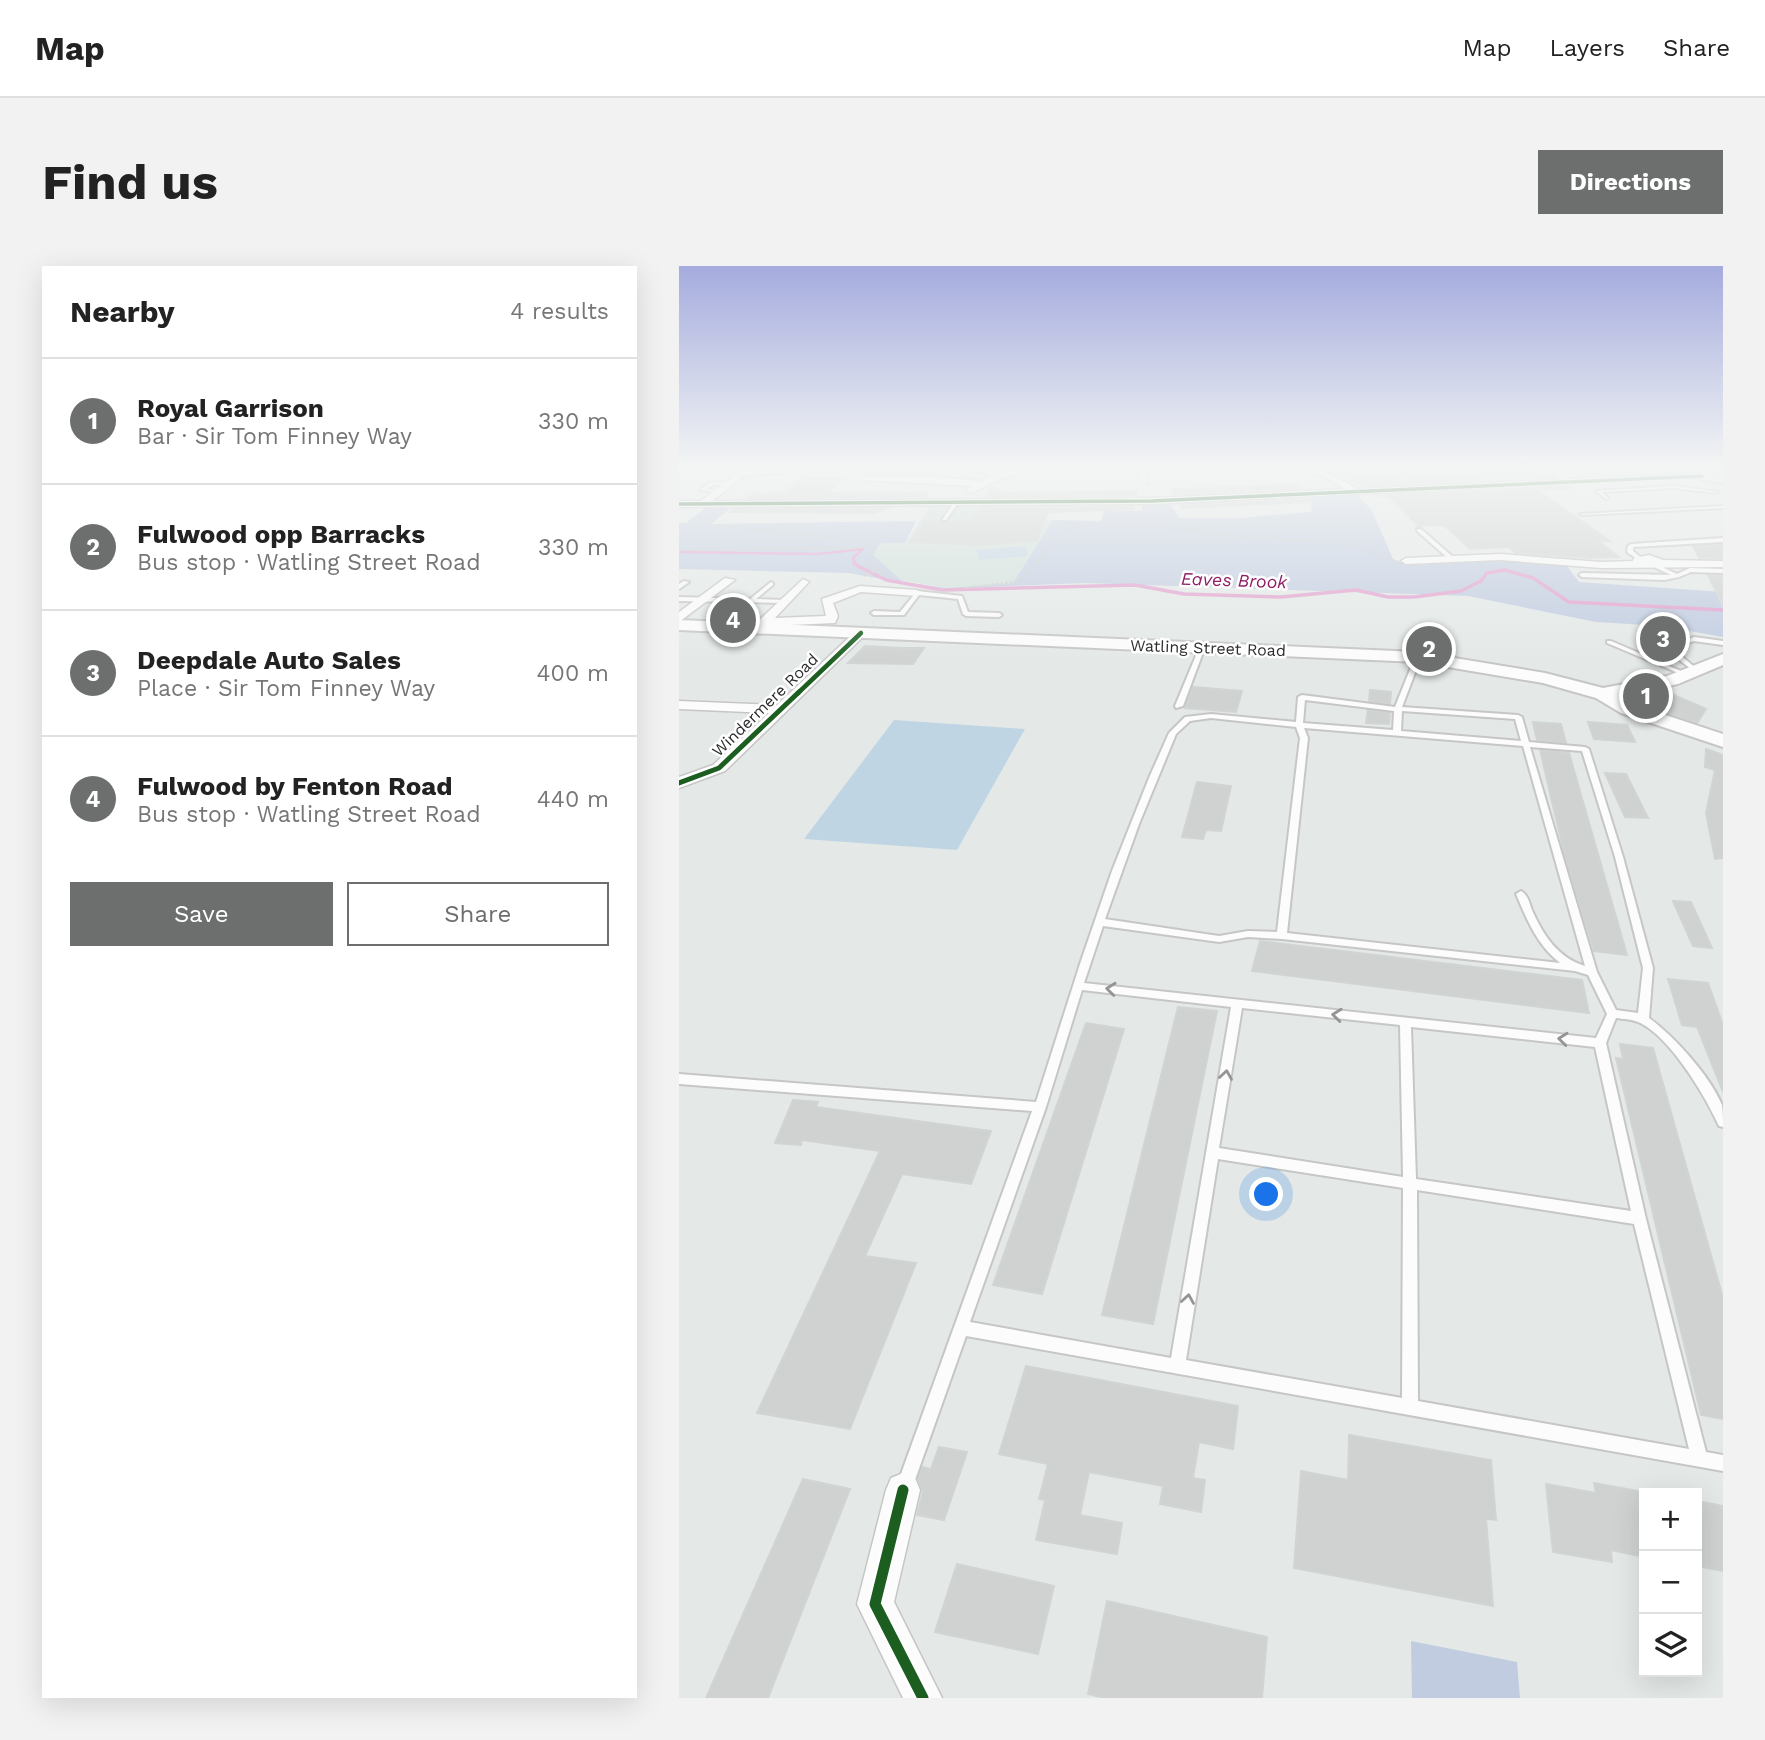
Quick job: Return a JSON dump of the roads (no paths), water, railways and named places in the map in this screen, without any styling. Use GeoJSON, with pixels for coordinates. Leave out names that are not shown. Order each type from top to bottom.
{"type":"FeatureCollection","features":[{"type":"Feature","properties":{"kind":"main road","name":"Watling Street Road"},"geometry":{"type":"LineString","coordinates":[[679,625],[761,625],[861,633],[1418,657],[1545,678],[1603,694],[1627,709],[1723,741]]}},
{"type":"Feature","properties":{"kind":"main road"},"geometry":{"type":"LineString","coordinates":[[1603,694],[1690,672],[1723,659]]}},
{"type":"Feature","properties":{"kind":"street"},"geometry":{"type":"LineString","coordinates":[[1406,561],[1500,557],[1601,565],[1640,561],[1660,565],[1723,564]]}},
{"type":"Feature","properties":{"kind":"street"},"geometry":{"type":"LineString","coordinates":[[679,618],[729,580]]}},
{"type":"Feature","properties":{"kind":"street"},"geometry":{"type":"LineString","coordinates":[[761,625],[803,582]]}},
{"type":"Feature","properties":{"kind":"street"},"geometry":{"type":"LineString","coordinates":[[761,625],[831,620],[826,601],[860,589],[917,593]]}},
{"type":"Feature","properties":{"kind":"street","name":"Windermere Road"},"geometry":{"type":"LineString","coordinates":[[679,783],[719,768],[861,633]]}},
{"type":"Feature","properties":{"kind":"street"},"geometry":{"type":"LineString","coordinates":[[679,705],[781,709]]}},
{"type":"Feature","properties":{"kind":"street"},"geometry":{"type":"LineString","coordinates":[[903,1490],[875,1604],[923,1698]]}},
{"type":"Feature","properties":{"kind":"lane"},"geometry":{"type":"LineString","coordinates":[[1421,532],[1451,558]]}},
{"type":"Feature","properties":{"kind":"lane"},"geometry":{"type":"LineString","coordinates":[[1640,561],[1630,552],[1631,546],[1723,540]]}},
{"type":"Feature","properties":{"kind":"lane"},"geometry":{"type":"LineString","coordinates":[[1660,565],[1677,576]]}},
{"type":"Feature","properties":{"kind":"lane"},"geometry":{"type":"LineString","coordinates":[[1582,575],[1664,579],[1690,570],[1723,571]]}},
{"type":"Feature","properties":{"kind":"lane"},"geometry":{"type":"LineString","coordinates":[[679,587],[686,582]]}},
{"type":"Feature","properties":{"kind":"lane"},"geometry":{"type":"LineString","coordinates":[[751,601],[771,584]]}},
{"type":"Feature","properties":{"kind":"lane"},"geometry":{"type":"LineString","coordinates":[[874,613],[902,614],[917,593],[960,597],[966,614],[999,615]]}},
{"type":"Feature","properties":{"kind":"lane"},"geometry":{"type":"LineString","coordinates":[[679,599],[783,602]]}},
{"type":"Feature","properties":{"kind":"lane"},"geometry":{"type":"LineString","coordinates":[[1690,672],[1676,655],[1673,646],[1694,639],[1723,643]]}},
{"type":"Feature","properties":{"kind":"lane"},"geometry":{"type":"LineString","coordinates":[[1609,642],[1690,672]]}},
{"type":"Feature","properties":{"kind":"lane"},"geometry":{"type":"LineString","coordinates":[[1179,706],[1202,648]]}},
{"type":"Feature","properties":{"kind":"lane"},"geometry":{"type":"LineString","coordinates":[[1397,733],[1398,709],[1418,657]]}},
{"type":"Feature","properties":{"kind":"lane"},"geometry":{"type":"LineString","coordinates":[[1282,936],[1304,738],[1299,725],[1301,697],[1398,709],[1518,717],[1593,972],[1612,1014],[1600,1043],[1639,1219],[1700,1459]]}},
{"type":"Feature","properties":{"kind":"lane"},"geometry":{"type":"LineString","coordinates":[[903,1490],[1040,1107],[1119,857],[1173,733],[1188,719],[1210,716],[1585,749],[1619,857],[1648,968],[1643,1019]]}},
{"type":"Feature","properties":{"kind":"lane"},"geometry":{"type":"LineString","coordinates":[[1521,894],[1538,938],[1572,968]]}},
{"type":"Feature","properties":{"kind":"lane"},"geometry":{"type":"LineString","coordinates":[[1099,922],[1219,939],[1248,934],[1282,936],[1593,972]]}},
{"type":"Feature","properties":{"kind":"lane"},"geometry":{"type":"LineString","coordinates":[[1078,986],[1600,1043]]}},
{"type":"Feature","properties":{"kind":"lane"},"geometry":{"type":"LineString","coordinates":[[1177,1366],[1237,1004]]}},
{"type":"Feature","properties":{"kind":"lane"},"geometry":{"type":"LineString","coordinates":[[1612,1014],[1643,1019],[1689,1065],[1716,1101],[1723,1122]]}},
{"type":"Feature","properties":{"kind":"lane"},"geometry":{"type":"LineString","coordinates":[[1405,1023],[1410,1184],[1410,1408]]}},
{"type":"Feature","properties":{"kind":"lane"},"geometry":{"type":"LineString","coordinates":[[679,1079],[1040,1107]]}},
{"type":"Feature","properties":{"kind":"lane"},"geometry":{"type":"LineString","coordinates":[[1213,1153],[1639,1219]]}},
{"type":"Feature","properties":{"kind":"lane"},"geometry":{"type":"LineString","coordinates":[[961,1328],[1723,1463]]}},
{"type":"Feature","properties":{"kind":"waterway","name":"Eaves Brook"},"geometry":{"type":"LineString","coordinates":[[679,552],[818,554],[863,549],[853,558],[856,565]]}},
{"type":"Feature","properties":{"kind":"waterway","name":"Eaves Brook"},"geometry":{"type":"LineString","coordinates":[[856,565],[886,580],[942,590],[1135,585],[1184,594],[1281,597],[1356,590],[1388,597],[1414,597],[1461,591],[1481,581],[1487,573],[1505,570],[1533,578],[1569,602],[1723,610]]}},
{"type":"Feature","properties":{"kind":"place","name":"Fulwood by Fenton Road"},"geometry":{"type":"Point","coordinates":[733,620]}},
{"type":"Feature","properties":{"kind":"place","name":"Deepdale Auto Sales"},"geometry":{"type":"Point","coordinates":[1663,639]}},
{"type":"Feature","properties":{"kind":"place","name":"Fulwood opp Barracks"},"geometry":{"type":"Point","coordinates":[1429,649]}},
{"type":"Feature","properties":{"kind":"place","name":"Royal Garrison"},"geometry":{"type":"Point","coordinates":[1646,696]}}]}
